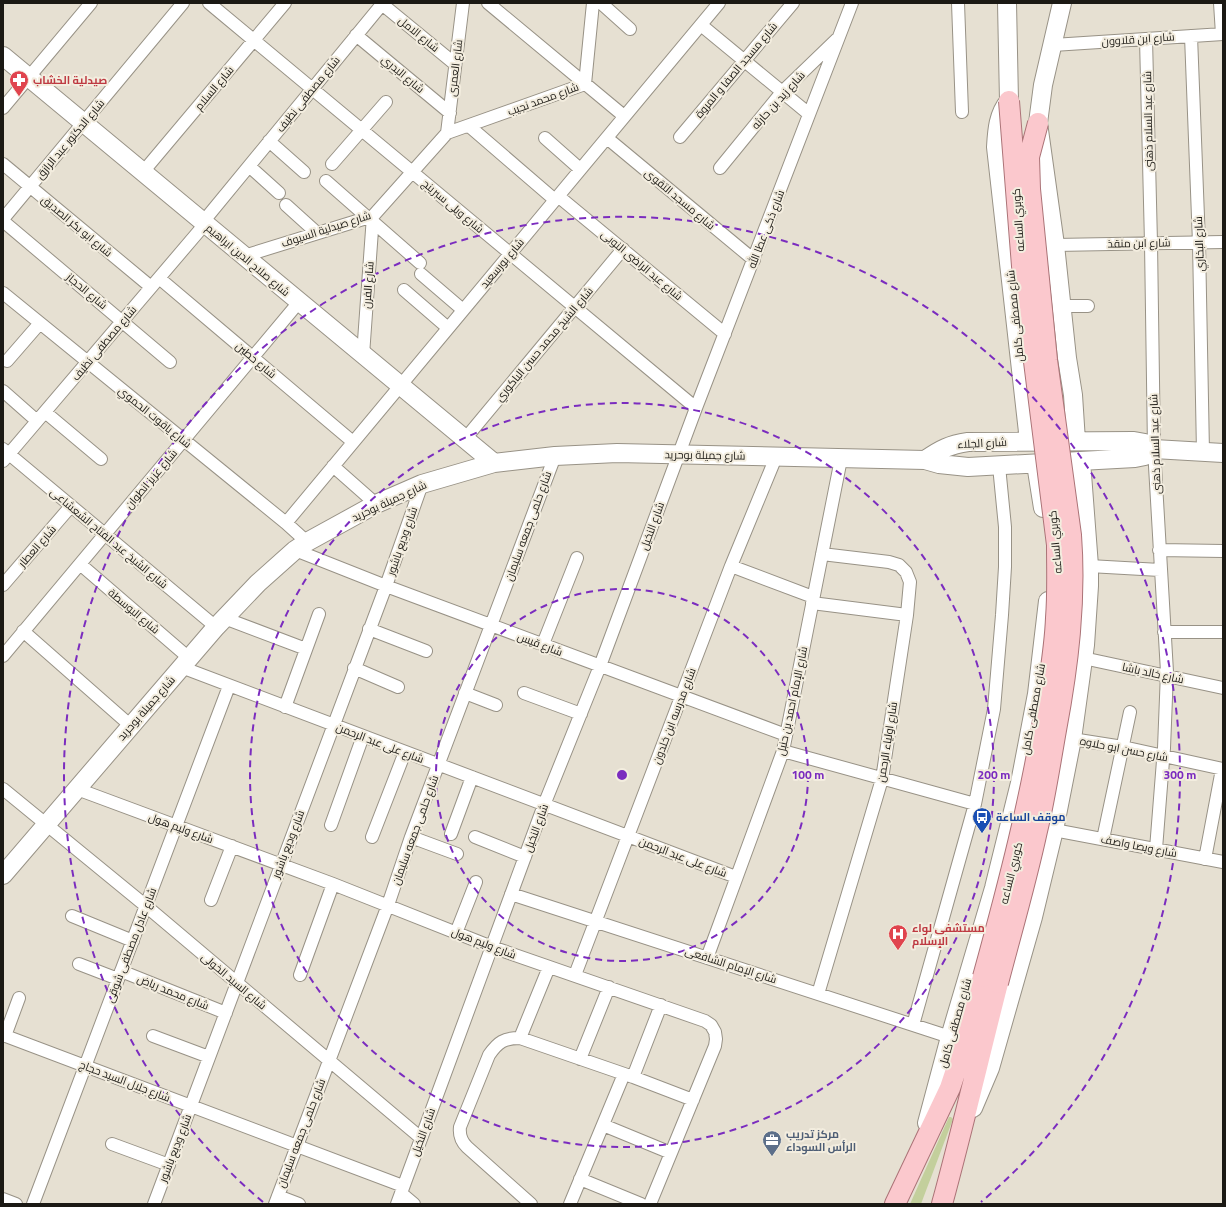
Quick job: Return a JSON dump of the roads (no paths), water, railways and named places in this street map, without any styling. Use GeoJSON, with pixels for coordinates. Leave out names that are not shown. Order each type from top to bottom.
{"type":"FeatureCollection","features":[{"type":"Feature","properties":{"kind":"main road","name":"شارع مصطفى كامل"},"geometry":{"type":"LineString","coordinates":[[1007,3],[1009,101],[1004,107],[999,120],[996,147],[1029,441]]}},
{"type":"Feature","properties":{"kind":"main road"},"geometry":{"type":"LineString","coordinates":[[1062,3],[1043,85],[1038,123],[1055,245],[1067,358],[1073,395],[1076,441]]}},
{"type":"Feature","properties":{"kind":"main road","name":"شارع صلاح الدين ابراهيم"},"geometry":{"type":"LineString","coordinates":[[3,56],[494,463]]}},
{"type":"Feature","properties":{"kind":"main road","name":"كوبري الساعه"},"geometry":{"type":"LineString","coordinates":[[991,980],[1040,742],[1052,656],[1058,582],[1056,538],[1022,266],[1009,101]]}},
{"type":"Feature","properties":{"kind":"main road","name":"كوبري الساعه"},"geometry":{"type":"LineString","coordinates":[[991,980],[1027,874],[1047,787],[1067,660],[1073,590],[1071,535],[1047,360],[1030,189],[1029,158],[1038,123]]}},
{"type":"Feature","properties":{"kind":"main road","name":"شارع الجلاء"},"geometry":{"type":"LineString","coordinates":[[925,460],[952,444],[968,442],[1134,441],[1145,443],[1154,449],[1223,453]]}},
{"type":"Feature","properties":{"kind":"main road","name":"شارع الجلاء"},"geometry":{"type":"LineString","coordinates":[[925,460],[939,464],[968,467],[998,466],[1140,457],[1150,453],[1154,449]]}},
{"type":"Feature","properties":{"kind":"main road","name":"شارع جميلة بوحريد"},"geometry":{"type":"LineString","coordinates":[[3,875],[185,662],[220,622],[258,583],[301,546],[376,504],[422,484],[494,463],[554,456],[617,453],[925,460]]}},
{"type":"Feature","properties":{"kind":"main road"},"geometry":{"type":"LineString","coordinates":[[957,1148],[990,1068],[1033,917],[1054,830],[1072,739],[1084,658],[1088,612],[1089,566],[1081,461]]}},
{"type":"Feature","properties":{"kind":"main road","name":"شارع مصطفى كامل"},"geometry":{"type":"LineString","coordinates":[[918,1158],[950,1037],[994,888],[1020,783],[1037,694],[1048,609],[1049,576],[1048,550],[1036,464]]}},
{"type":"Feature","properties":{"kind":"main road"},"geometry":{"type":"LineString","coordinates":[[1048,609],[1052,601],[1060,596],[1069,595],[1078,598],[1084,604],[1088,612]]}},
{"type":"Feature","properties":{"kind":"main road","name":"شارع مصطفى كامل"},"geometry":{"type":"LineString","coordinates":[[895,1204],[950,1088],[963,1049],[991,980]]}},
{"type":"Feature","properties":{"kind":"main road"},"geometry":{"type":"LineString","coordinates":[[942,1204],[980,1053],[991,980]]}},
{"type":"Feature","properties":{"kind":"street"},"geometry":{"type":"LineString","coordinates":[[3,108],[91,3]]}},
{"type":"Feature","properties":{"kind":"street","name":"شارع الدكتور عبد الرازق"},"geometry":{"type":"LineString","coordinates":[[3,220],[183,3]]}},
{"type":"Feature","properties":{"kind":"street","name":"شارع ويلى سبرينج"},"geometry":{"type":"LineString","coordinates":[[209,3],[696,408]]}},
{"type":"Feature","properties":{"kind":"street","name":"شارع السلام"},"geometry":{"type":"LineString","coordinates":[[143,172],[285,3]]}},
{"type":"Feature","properties":{"kind":"street","name":"شارع العمرى"},"geometry":{"type":"LineString","coordinates":[[447,133],[463,3]]}},
{"type":"Feature","properties":{"kind":"street"},"geometry":{"type":"LineString","coordinates":[[488,3],[624,116]]}},
{"type":"Feature","properties":{"kind":"street","name":"شارع محمد نجيب"},"geometry":{"type":"LineString","coordinates":[[447,133],[585,84],[593,3]]}},
{"type":"Feature","properties":{"kind":"street"},"geometry":{"type":"LineString","coordinates":[[600,3],[630,29]]}},
{"type":"Feature","properties":{"kind":"street","name":"شارع بورسعيد"},"geometry":{"type":"LineString","coordinates":[[286,523],[719,3]]}},
{"type":"Feature","properties":{"kind":"street","name":"شارع مسجد الصفا و المروة"},"geometry":{"type":"LineString","coordinates":[[680,137],[793,3]]}},
{"type":"Feature","properties":{"kind":"street","name":"شارع ذكى عطا الله"},"geometry":{"type":"LineString","coordinates":[[679,455],[852,3]]}},
{"type":"Feature","properties":{"kind":"street"},"geometry":{"type":"LineString","coordinates":[[958,3],[962,112]]}},
{"type":"Feature","properties":{"kind":"street"},"geometry":{"type":"LineString","coordinates":[[1220,3],[1222,34]]}},
{"type":"Feature","properties":{"kind":"street","name":"شارع الامل"},"geometry":{"type":"LineString","coordinates":[[382,4],[456,64]]}},
{"type":"Feature","properties":{"kind":"street","name":"شارع مصطفى نظيف"},"geometry":{"type":"LineString","coordinates":[[5,455],[41,416],[159,278],[382,4]]}},
{"type":"Feature","properties":{"kind":"street"},"geometry":{"type":"LineString","coordinates":[[701,25],[810,114]]}},
{"type":"Feature","properties":{"kind":"street","name":"شارع ابن قلاوون"},"geometry":{"type":"LineString","coordinates":[[1053,45],[1222,34]]}},
{"type":"Feature","properties":{"kind":"street","name":"شارع البدري"},"geometry":{"type":"LineString","coordinates":[[356,35],[450,113]]}},
{"type":"Feature","properties":{"kind":"street","name":"شارع زيد بن حارثه"},"geometry":{"type":"LineString","coordinates":[[720,168],[782,92],[840,36]]}},
{"type":"Feature","properties":{"kind":"street","name":"شارع البخاري"},"geometry":{"type":"LineString","coordinates":[[1191,36],[1199,243],[1203,452]]}},
{"type":"Feature","properties":{"kind":"street","name":"شارع عبد السلام ذهنى"},"geometry":{"type":"LineString","coordinates":[[1146,39],[1154,449],[1166,676],[1163,756],[1156,849]]}},
{"type":"Feature","properties":{"kind":"street"},"geometry":{"type":"LineString","coordinates":[[332,164],[386,102]]}},
{"type":"Feature","properties":{"kind":"street","name":"شارع عبد الراضى النوبى"},"geometry":{"type":"LineString","coordinates":[[469,126],[556,198],[623,249],[725,334]]}},
{"type":"Feature","properties":{"kind":"street","name":"شارع صيدلية السيوف"},"geometry":{"type":"LineString","coordinates":[[244,256],[316,233],[371,218],[447,133]]}},
{"type":"Feature","properties":{"kind":"street"},"geometry":{"type":"LineString","coordinates":[[545,138],[580,169]]}},
{"type":"Feature","properties":{"kind":"street","name":"شارع مسجد التقوى"},"geometry":{"type":"LineString","coordinates":[[607,138],[754,260]]}},
{"type":"Feature","properties":{"kind":"street"},"geometry":{"type":"LineString","coordinates":[[269,142],[304,172]]}},
{"type":"Feature","properties":{"kind":"street","name":"شارع ابو بكر الصديق"},"geometry":{"type":"LineString","coordinates":[[3,164],[151,287]]}},
{"type":"Feature","properties":{"kind":"street"},"geometry":{"type":"LineString","coordinates":[[249,166],[279,193]]}},
{"type":"Feature","properties":{"kind":"street"},"geometry":{"type":"LineString","coordinates":[[326,181],[371,218],[463,310]]}},
{"type":"Feature","properties":{"kind":"street"},"geometry":{"type":"LineString","coordinates":[[286,205],[316,233]]}},
{"type":"Feature","properties":{"kind":"street","name":"شارع الفرن"},"geometry":{"type":"LineString","coordinates":[[363,355],[371,218]]}},
{"type":"Feature","properties":{"kind":"street","name":"شارع الحجاز"},"geometry":{"type":"LineString","coordinates":[[3,220],[170,362]]}},
{"type":"Feature","properties":{"kind":"street","name":"شارع ابن منقذ"},"geometry":{"type":"LineString","coordinates":[[1055,245],[1223,242]]}},
{"type":"Feature","properties":{"kind":"street","name":"شارع الشيخ محمد حسن الباكوري"},"geometry":{"type":"LineString","coordinates":[[464,439],[623,249]]}},
{"type":"Feature","properties":{"kind":"street","name":"شارع حطين"},"geometry":{"type":"LineString","coordinates":[[159,278],[353,442]]}},
{"type":"Feature","properties":{"kind":"street"},"geometry":{"type":"LineString","coordinates":[[404,290],[448,328]]}},
{"type":"Feature","properties":{"kind":"street","name":"شارع ياقوت الحموي"},"geometry":{"type":"LineString","coordinates":[[3,293],[286,523],[301,546]]}},
{"type":"Feature","properties":{"kind":"street","name":"شارع عزيز انطوان"},"geometry":{"type":"LineString","coordinates":[[3,656],[299,302]]}},
{"type":"Feature","properties":{"kind":"street"},"geometry":{"type":"LineString","coordinates":[[1061,306],[1088,306]]}},
{"type":"Feature","properties":{"kind":"street"},"geometry":{"type":"LineString","coordinates":[[7,361],[40,323]]}},
{"type":"Feature","properties":{"kind":"street"},"geometry":{"type":"LineString","coordinates":[[3,391],[101,459]]}},
{"type":"Feature","properties":{"kind":"street","name":"شارع الشيخ عبد الفتاح الشعشاعى"},"geometry":{"type":"LineString","coordinates":[[5,455],[220,622],[306,649]]}},
{"type":"Feature","properties":{"kind":"street","name":"شارع النخيل"},"geometry":{"type":"LineString","coordinates":[[400,1194],[544,805],[600,666],[679,455]]}},
{"type":"Feature","properties":{"kind":"street","name":"شارع حلمى جمعه سليمان"},"geometry":{"type":"LineString","coordinates":[[276,1200],[388,905],[411,837],[554,456]]}},
{"type":"Feature","properties":{"kind":"street","name":"شارع مدرسه ابن خلدون"},"geometry":{"type":"LineString","coordinates":[[575,975],[731,566],[776,457]]}},
{"type":"Feature","properties":{"kind":"street","name":"شارع الإمام احمد بن حنبل"},"geometry":{"type":"LineString","coordinates":[[707,958],[782,751],[841,459]]}},
{"type":"Feature","properties":{"kind":"street"},"geometry":{"type":"LineString","coordinates":[[333,466],[376,504]]}},
{"type":"Feature","properties":{"kind":"street"},"geometry":{"type":"LineString","coordinates":[[914,1025],[975,804],[994,709],[1005,567],[1005,527],[998,466]]}},
{"type":"Feature","properties":{"kind":"street","name":"شارع وديع باشور"},"geometry":{"type":"LineString","coordinates":[[154,1204],[386,586],[422,484]]}},
{"type":"Feature","properties":{"kind":"street","name":"شارع العطار"},"geometry":{"type":"LineString","coordinates":[[3,585],[71,506]]}},
{"type":"Feature","properties":{"kind":"street","name":"شارع قيس"},"geometry":{"type":"LineString","coordinates":[[301,546],[386,586],[786,735]]}},
{"type":"Feature","properties":{"kind":"street"},"geometry":{"type":"LineString","coordinates":[[1159,550],[1223,551]]}},
{"type":"Feature","properties":{"kind":"street","name":"شارع اولياء الرحمن"},"geometry":{"type":"LineString","coordinates":[[818,994],[882,779],[907,615],[910,582],[906,572],[899,565],[890,562],[822,554]]}},
{"type":"Feature","properties":{"kind":"street"},"geometry":{"type":"LineString","coordinates":[[543,644],[577,558]]}},
{"type":"Feature","properties":{"kind":"street","name":"شارع البوسطة"},"geometry":{"type":"LineString","coordinates":[[80,564],[185,662]]}},
{"type":"Feature","properties":{"kind":"street"},"geometry":{"type":"LineString","coordinates":[[731,566],[813,600],[907,615]]}},
{"type":"Feature","properties":{"kind":"street"},"geometry":{"type":"LineString","coordinates":[[1089,566],[1160,570]]}},
{"type":"Feature","properties":{"kind":"street"},"geometry":{"type":"LineString","coordinates":[[285,707],[319,614]]}},
{"type":"Feature","properties":{"kind":"street"},"geometry":{"type":"LineString","coordinates":[[369,629],[426,651]]}},
{"type":"Feature","properties":{"kind":"street"},"geometry":{"type":"LineString","coordinates":[[23,632],[131,726]]}},
{"type":"Feature","properties":{"kind":"street"},"geometry":{"type":"LineString","coordinates":[[1164,632],[1223,632]]}},
{"type":"Feature","properties":{"kind":"street","name":"شارع خالد باشا"},"geometry":{"type":"LineString","coordinates":[[1084,658],[1223,688]]}},
{"type":"Feature","properties":{"kind":"street","name":"شارع على عبد الرحمن"},"geometry":{"type":"LineString","coordinates":[[185,662],[229,686],[736,877]]}},
{"type":"Feature","properties":{"kind":"street"},"geometry":{"type":"LineString","coordinates":[[354,668],[398,687]]}},
{"type":"Feature","properties":{"kind":"street","name":"شارع عادل مصطفى شوقى"},"geometry":{"type":"LineString","coordinates":[[33,1204],[229,686]]}},
{"type":"Feature","properties":{"kind":"street"},"geometry":{"type":"LineString","coordinates":[[465,693],[496,705]]}},
{"type":"Feature","properties":{"kind":"street"},"geometry":{"type":"LineString","coordinates":[[524,693],[581,714]]}},
{"type":"Feature","properties":{"kind":"street"},"geometry":{"type":"LineString","coordinates":[[1103,839],[1130,712]]}},
{"type":"Feature","properties":{"kind":"street"},"geometry":{"type":"LineString","coordinates":[[331,825],[363,736]]}},
{"type":"Feature","properties":{"kind":"street","name":"شارع حسن ابو حلاوه"},"geometry":{"type":"LineString","coordinates":[[1072,739],[1223,769]]}},
{"type":"Feature","properties":{"kind":"street"},"geometry":{"type":"LineString","coordinates":[[782,751],[975,804]]}},
{"type":"Feature","properties":{"kind":"street"},"geometry":{"type":"LineString","coordinates":[[372,837],[405,752]]}},
{"type":"Feature","properties":{"kind":"street"},"geometry":{"type":"LineString","coordinates":[[1205,859],[1223,769]]}},
{"type":"Feature","properties":{"kind":"street"},"geometry":{"type":"LineString","coordinates":[[451,834],[472,777]]}},
{"type":"Feature","properties":{"kind":"street","name":"شارع السيد الخولى"},"geometry":{"type":"LineString","coordinates":[[3,789],[146,906],[421,1138]]}},
{"type":"Feature","properties":{"kind":"street","name":"شارع وليم هول"},"geometry":{"type":"LineString","coordinates":[[77,789],[281,864],[492,947],[704,1020],[711,1025],[715,1032],[715,1046],[650,1204]]}},
{"type":"Feature","properties":{"kind":"street","name":"شارع ويصا واصف"},"geometry":{"type":"LineString","coordinates":[[1054,830],[1223,862]]}},
{"type":"Feature","properties":{"kind":"street"},"geometry":{"type":"LineString","coordinates":[[411,837],[457,854]]}},
{"type":"Feature","properties":{"kind":"street"},"geometry":{"type":"LineString","coordinates":[[474,837],[525,857]]}},
{"type":"Feature","properties":{"kind":"street"},"geometry":{"type":"LineString","coordinates":[[211,900],[232,846]]}},
{"type":"Feature","properties":{"kind":"street"},"geometry":{"type":"LineString","coordinates":[[456,933],[476,882]]}},
{"type":"Feature","properties":{"kind":"street"},"geometry":{"type":"LineString","coordinates":[[300,975],[333,884]]}},
{"type":"Feature","properties":{"kind":"street","name":"شارع الإمام الشافعى"},"geometry":{"type":"LineString","coordinates":[[512,894],[950,1037]]}},
{"type":"Feature","properties":{"kind":"street"},"geometry":{"type":"LineString","coordinates":[[72,916],[132,941]]}},
{"type":"Feature","properties":{"kind":"street","name":"شارع محمد رياض"},"geometry":{"type":"LineString","coordinates":[[78,964],[120,975],[226,1013]]}},
{"type":"Feature","properties":{"kind":"street"},"geometry":{"type":"LineString","coordinates":[[520,1038],[549,967]]}},
{"type":"Feature","properties":{"kind":"street"},"geometry":{"type":"LineString","coordinates":[[580,1059],[609,987]]}},
{"type":"Feature","properties":{"kind":"street"},"geometry":{"type":"LineString","coordinates":[[4,1035],[19,998]]}},
{"type":"Feature","properties":{"kind":"street"},"geometry":{"type":"LineString","coordinates":[[570,1204],[603,1125],[661,1005]]}},
{"type":"Feature","properties":{"kind":"street","name":"شارع جلال السيد حجاج"},"geometry":{"type":"LineString","coordinates":[[4,1035],[297,1145],[400,1194],[414,1204]]}},
{"type":"Feature","properties":{"kind":"street"},"geometry":{"type":"LineString","coordinates":[[153,1036],[209,1057]]}},
{"type":"Feature","properties":{"kind":"street"},"geometry":{"type":"LineString","coordinates":[[531,1204],[467,1147],[459,1132],[492,1051],[494,1047],[502,1041],[510,1038],[520,1038],[693,1100]]}},
{"type":"Feature","properties":{"kind":"street"},"geometry":{"type":"LineString","coordinates":[[603,1125],[671,1153]]}},
{"type":"Feature","properties":{"kind":"street"},"geometry":{"type":"LineString","coordinates":[[112,1144],[169,1165]]}},
{"type":"Feature","properties":{"kind":"street"},"geometry":{"type":"LineString","coordinates":[[580,1179],[641,1204]]}},
{"type":"Feature","properties":{"kind":"street"},"geometry":{"type":"LineString","coordinates":[[3,1199],[16,1204]]}},
{"type":"Feature","properties":{"kind":"street"},"geometry":{"type":"LineString","coordinates":[[276,1200],[299,1204]]}},
{"type":"Feature","properties":{"kind":"place","name":"صيدلية الخشاب"},"geometry":{"type":"Point","coordinates":[19,97]}},
{"type":"Feature","properties":{"kind":"place","name":"موقف الساعة"},"geometry":{"type":"Point","coordinates":[982,834]}},
{"type":"Feature","properties":{"kind":"place","name":"مستشفى لواء الإسلام"},"geometry":{"type":"Point","coordinates":[898,951]}},
{"type":"Feature","properties":{"kind":"place","name":"مركز تدريب الرأس السوداء"},"geometry":{"type":"Point","coordinates":[772,1157]}}]}
